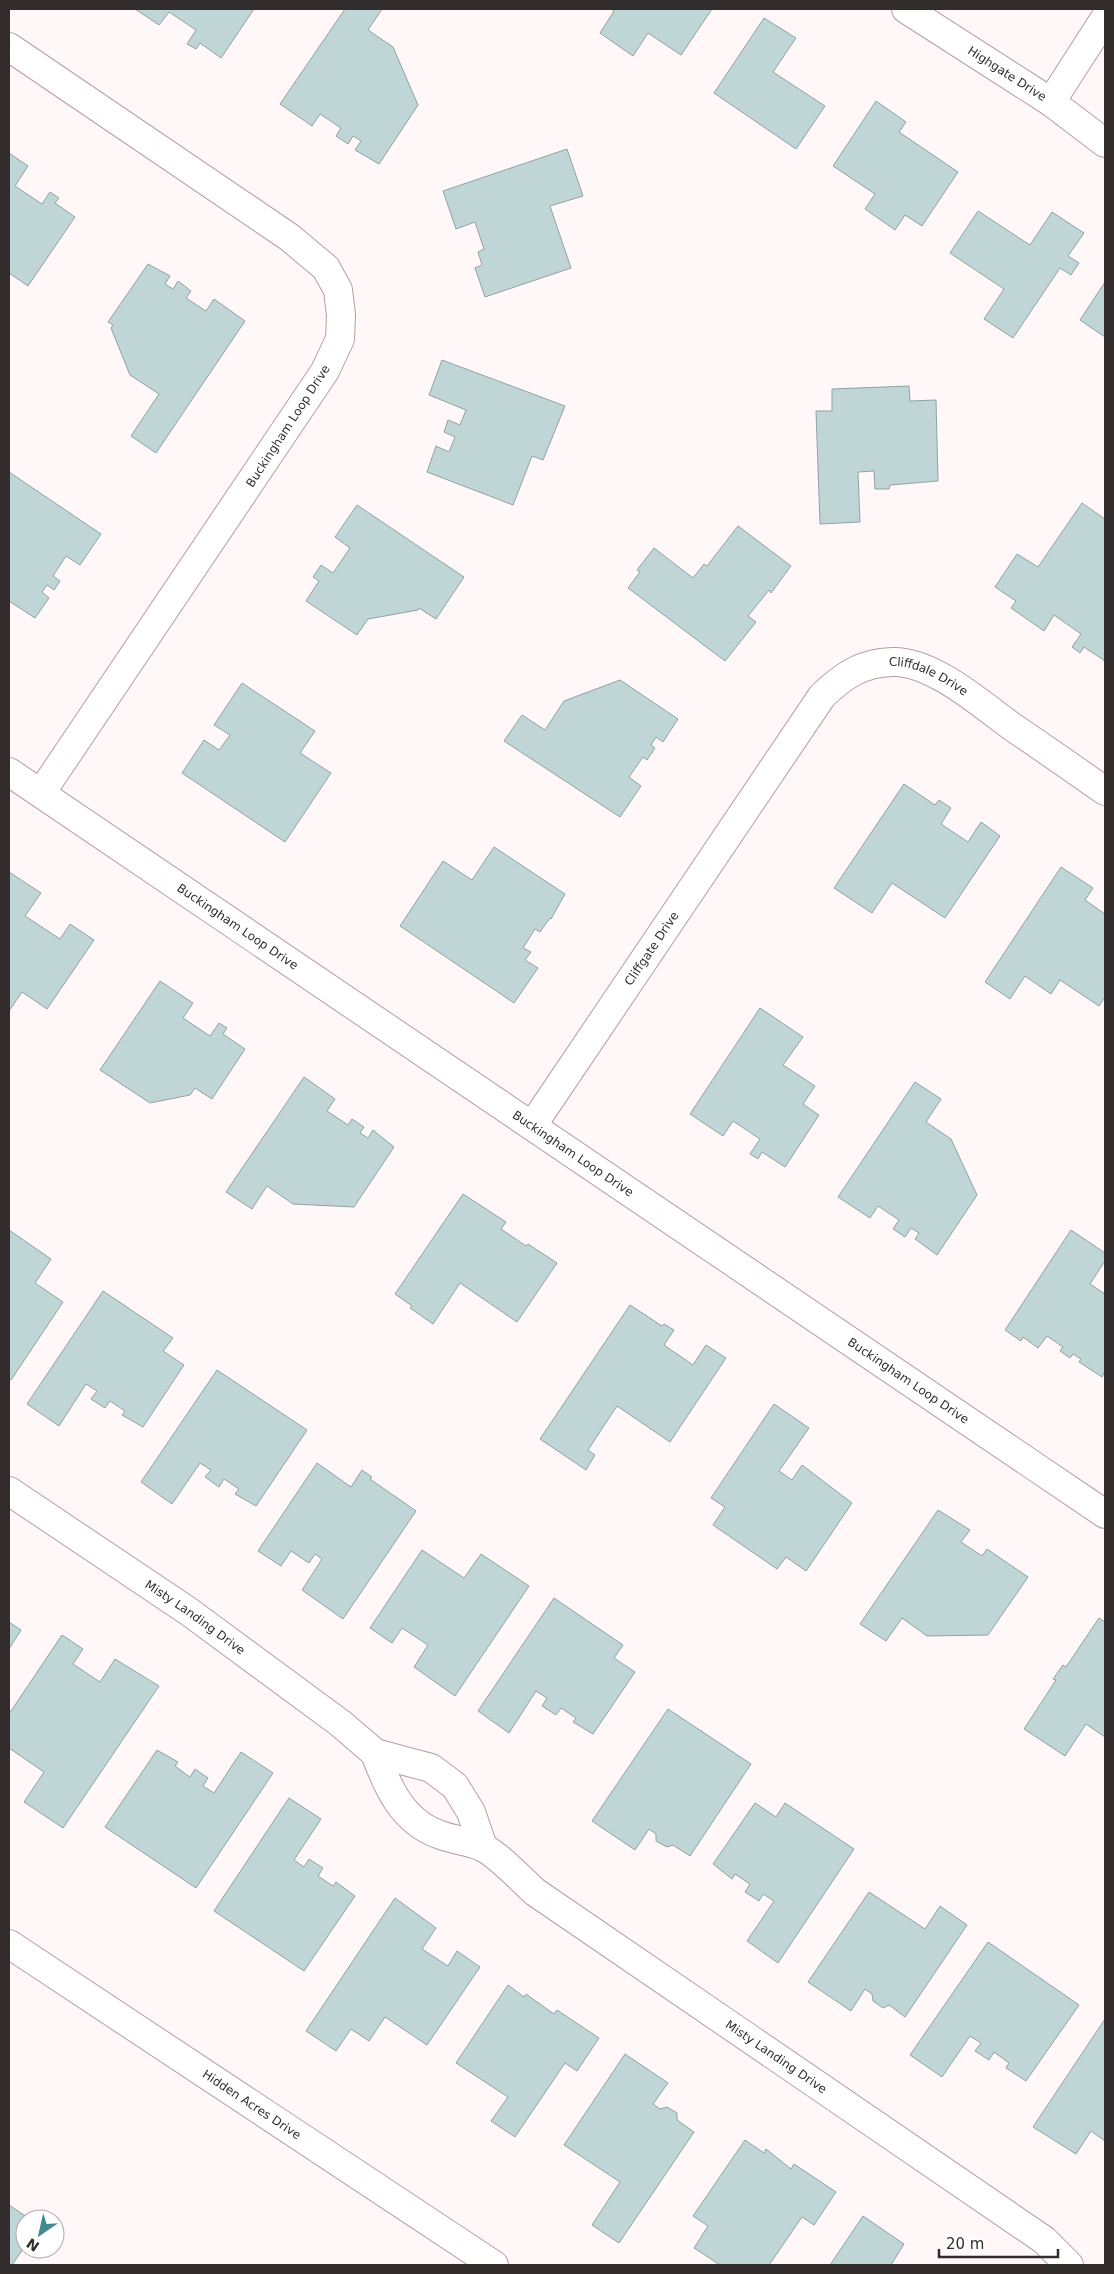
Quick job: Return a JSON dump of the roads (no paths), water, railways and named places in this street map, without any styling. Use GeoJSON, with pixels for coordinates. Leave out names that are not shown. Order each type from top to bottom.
{"type":"FeatureCollection","features":[{"type":"Feature","properties":{"kind":"street","name":"Highgate Drive"},"geometry":{"type":"LineString","coordinates":[[906,9],[1051,102],[1105,143]]}},
{"type":"Feature","properties":{"kind":"street"},"geometry":{"type":"LineString","coordinates":[[1051,102],[1105,18]]}},
{"type":"Feature","properties":{"kind":"street","name":"Buckingham Loop Drive"},"geometry":{"type":"LineString","coordinates":[[9,46],[290,237],[326,268],[338,290],[341,314],[340,339],[325,371],[41,793]]}},
{"type":"Feature","properties":{"kind":"street","name":"Cliffdale Drive"},"geometry":{"type":"LineString","coordinates":[[770,772],[822,696],[842,677],[866,666],[893,662],[920,668],[950,683],[1105,791]]}},
{"type":"Feature","properties":{"kind":"street","name":"Buckingham Loop Drive"},"geometry":{"type":"LineString","coordinates":[[9,772],[1105,1514]]}},
{"type":"Feature","properties":{"kind":"street","name":"Cliffgate Drive"},"geometry":{"type":"LineString","coordinates":[[532,1126],[770,772]]}},
{"type":"Feature","properties":{"kind":"street","name":"Misty Landing Drive"},"geometry":{"type":"LineString","coordinates":[[9,1490],[188,1611],[340,1723],[375,1753]]}},
{"type":"Feature","properties":{"kind":"street"},"geometry":{"type":"LineString","coordinates":[[375,1753],[431,1768],[455,1786],[471,1812],[484,1847]]}},
{"type":"Feature","properties":{"kind":"street"},"geometry":{"type":"LineString","coordinates":[[375,1753],[386,1785],[399,1806],[413,1819],[437,1834],[484,1847]]}},
{"type":"Feature","properties":{"kind":"street","name":"Misty Landing Drive"},"geometry":{"type":"LineString","coordinates":[[484,1847],[535,1892],[1044,2240],[1070,2265]]}},
{"type":"Feature","properties":{"kind":"street","name":"Hidden Acres Drive"},"geometry":{"type":"LineString","coordinates":[[9,1944],[494,2265]]}}]}
